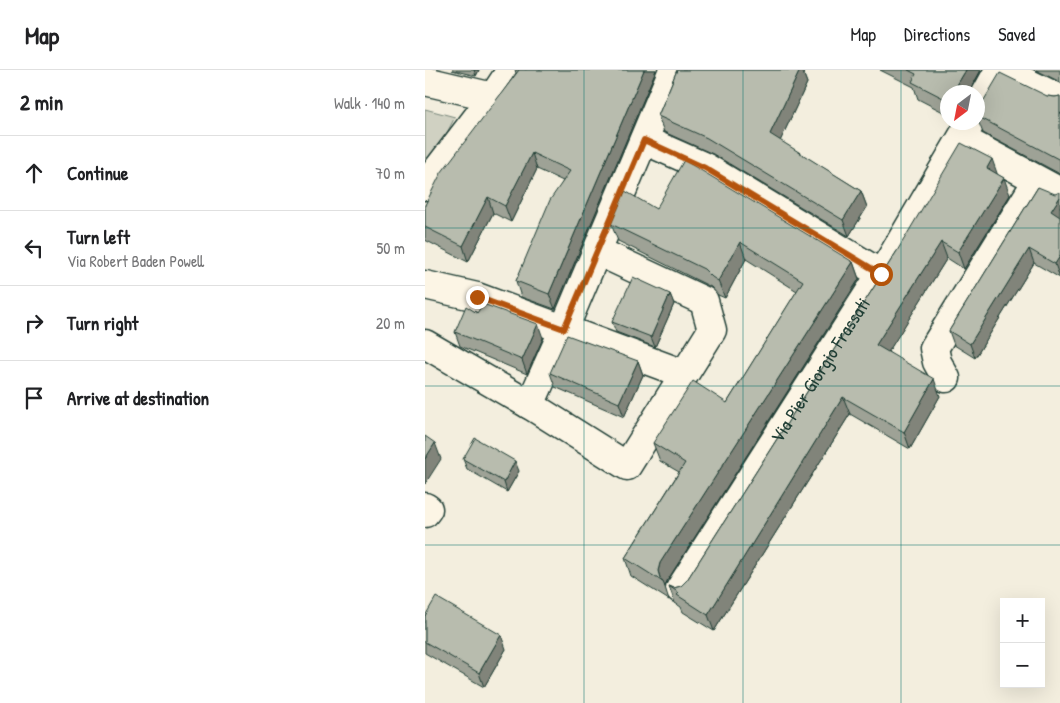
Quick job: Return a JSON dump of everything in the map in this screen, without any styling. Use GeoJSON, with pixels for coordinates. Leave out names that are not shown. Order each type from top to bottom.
{"type":"FeatureCollection","features":[{"type":"Feature","properties":{"kind":"street"},"geometry":{"type":"LineString","coordinates":[[425,186],[511,70]]}},
{"type":"Feature","properties":{"kind":"street"},"geometry":{"type":"LineString","coordinates":[[530,405],[673,70]]}},
{"type":"Feature","properties":{"kind":"street"},"geometry":{"type":"LineString","coordinates":[[985,96],[1000,70],[1060,99]]}},
{"type":"Feature","properties":{"kind":"street"},"geometry":{"type":"LineString","coordinates":[[425,81],[493,96]]}},
{"type":"Feature","properties":{"kind":"street"},"geometry":{"type":"LineString","coordinates":[[946,378],[937,362],[934,348],[1049,186],[967,131]]}},
{"type":"Feature","properties":{"kind":"street","name":"Via Pier Giorgio Frassati"},"geometry":{"type":"LineString","coordinates":[[680,590],[881,274],[967,131]]}},
{"type":"Feature","properties":{"kind":"street"},"geometry":{"type":"LineString","coordinates":[[644,140],[705,168],[881,274]]}},
{"type":"Feature","properties":{"kind":"street"},"geometry":{"type":"LineString","coordinates":[[425,344],[530,405],[627,466],[712,330],[704,301],[597,250]]}},
{"type":"Feature","properties":{"kind":"street"},"geometry":{"type":"LineString","coordinates":[[425,285],[477,297],[684,374]]}},
{"type":"Feature","properties":{"kind":"street"},"geometry":{"type":"LineString","coordinates":[[425,507],[428,509],[425,513]]}},
{"type":"Feature","properties":{"kind":"shaded area"},"geometry":{"type":"Polygon","coordinates":[[[425,109],[455,117],[436,154],[425,169],[425,109]]]}},
{"type":"Feature","properties":{"kind":"building"},"geometry":{"type":"Polygon","coordinates":[[[519,70],[644,70],[549,294],[516,281],[550,200],[570,171],[532,153],[505,206],[488,197],[463,246],[425,227],[425,205],[441,173],[519,70]]]}},
{"type":"Feature","properties":{"kind":"building"},"geometry":{"type":"Polygon","coordinates":[[[677,70],[800,70],[770,134],[861,191],[843,220],[707,138],[658,116],[677,70]]]}},
{"type":"Feature","properties":{"kind":"building"},"geometry":{"type":"Polygon","coordinates":[[[908,70],[966,70],[957,85],[940,85],[940,96],[912,82],[916,74],[908,70]]]}},
{"type":"Feature","properties":{"kind":"building"},"geometry":{"type":"Polygon","coordinates":[[[1000,73],[1047,96],[1060,96],[1060,160],[985,120],[985,98],[1000,73]]]}},
{"type":"Feature","properties":{"kind":"building"},"geometry":{"type":"Polygon","coordinates":[[[961,143],[992,159],[987,168],[1004,178],[958,252],[941,242],[876,345],[934,379],[904,432],[843,397],[708,615],[677,595],[679,593],[669,586],[674,588],[681,586],[687,580],[897,251],[961,143]]]}},
{"type":"Feature","properties":{"kind":"building"},"geometry":{"type":"Polygon","coordinates":[[[684,160],[853,262],[660,563],[658,571],[663,582],[625,558],[685,463],[653,443],[693,381],[727,403],[803,281],[740,242],[718,281],[704,269],[611,224],[625,191],[656,209],[684,160]]]}},
{"type":"Feature","properties":{"kind":"building"},"geometry":{"type":"Polygon","coordinates":[[[1038,187],[1055,194],[1060,192],[1060,197],[1051,211],[1060,217],[1060,256],[1055,264],[1029,249],[970,344],[949,331],[1038,187]]]}},
{"type":"Feature","properties":{"kind":"building"},"geometry":{"type":"Polygon","coordinates":[[[633,277],[670,294],[651,337],[612,322],[633,277]]]}},
{"type":"Feature","properties":{"kind":"building"},"geometry":{"type":"Polygon","coordinates":[[[483,304],[538,324],[522,360],[455,332],[466,306],[477,313],[483,304]]]}},
{"type":"Feature","properties":{"kind":"building"},"geometry":{"type":"Polygon","coordinates":[[[567,335],[638,361],[619,403],[550,373],[567,335]]]}},
{"type":"Feature","properties":{"kind":"building"},"geometry":{"type":"Polygon","coordinates":[[[425,436],[435,443],[425,459],[425,436]]]}},
{"type":"Feature","properties":{"kind":"building"},"geometry":{"type":"Polygon","coordinates":[[[475,438],[515,461],[504,482],[463,459],[475,438]]]}},
{"type":"Feature","properties":{"kind":"building"},"geometry":{"type":"Polygon","coordinates":[[[436,597],[501,635],[479,673],[425,642],[425,616],[436,597]]]}},
{"type":"Feature","properties":{"kind":"route"},"geometry":{"type":"LineString","coordinates":[[477,297],[544,320],[564,329],[644,140],[705,168],[881,274]]}}]}
